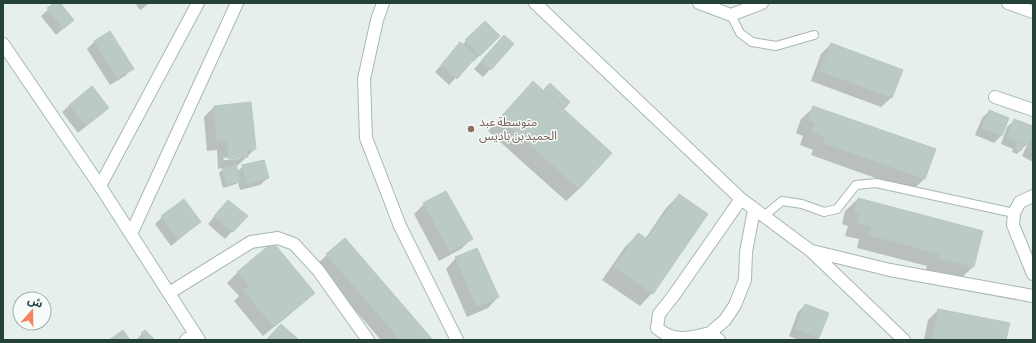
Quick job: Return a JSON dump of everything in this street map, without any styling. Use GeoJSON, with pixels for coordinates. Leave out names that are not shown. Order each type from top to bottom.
{"type":"FeatureCollection","features":[{"type":"Feature","properties":{"kind":"street"},"geometry":{"type":"LineString","coordinates":[[100,186],[198,3]]}},
{"type":"Feature","properties":{"kind":"street"},"geometry":{"type":"LineString","coordinates":[[131,234],[237,3]]}},
{"type":"Feature","properties":{"kind":"street"},"geometry":{"type":"LineString","coordinates":[[383,3],[377,20],[364,79],[366,138],[400,226],[457,340]]}},
{"type":"Feature","properties":{"kind":"street"},"geometry":{"type":"LineString","coordinates":[[535,3],[741,199],[811,251],[904,340]]}},
{"type":"Feature","properties":{"kind":"street"},"geometry":{"type":"LineString","coordinates":[[699,3],[731,15],[762,3]]}},
{"type":"Feature","properties":{"kind":"street"},"geometry":{"type":"LineString","coordinates":[[1008,3],[1033,12]]}},
{"type":"Feature","properties":{"kind":"street"},"geometry":{"type":"LineString","coordinates":[[3,44],[100,186],[169,293],[193,338]]}},
{"type":"Feature","properties":{"kind":"street"},"geometry":{"type":"LineString","coordinates":[[996,97],[1033,110]]}},
{"type":"Feature","properties":{"kind":"street"},"geometry":{"type":"LineString","coordinates":[[1033,196],[1020,202],[1014,213],[1013,225],[1033,274]]}},
{"type":"Feature","properties":{"kind":"street"},"geometry":{"type":"LineString","coordinates":[[741,199],[659,314],[657,328],[665,336],[685,339],[714,337],[735,305],[745,280],[746,252],[759,213]]}},
{"type":"Feature","properties":{"kind":"street"},"geometry":{"type":"LineString","coordinates":[[169,293],[251,242],[278,238],[294,244],[318,270],[368,340]]}},
{"type":"Feature","properties":{"kind":"street"},"geometry":{"type":"LineString","coordinates":[[811,251],[890,270],[1033,296]]}},
{"type":"Feature","properties":{"kind":"lane"},"geometry":{"type":"LineString","coordinates":[[731,15],[740,33],[752,42],[776,46],[814,35]]}},
{"type":"Feature","properties":{"kind":"lane"},"geometry":{"type":"LineString","coordinates":[[759,213],[782,201],[802,204],[824,212],[837,209],[856,185],[876,183],[1014,213]]}},
{"type":"Feature","properties":{"kind":"building"},"geometry":{"type":"Polygon","coordinates":[[[54,3],[60,3],[74,20],[63,29],[47,8],[54,3]]]}},
{"type":"Feature","properties":{"kind":"building"},"geometry":{"type":"Polygon","coordinates":[[[485,21],[500,36],[480,56],[465,40],[485,21]]]}},
{"type":"Feature","properties":{"kind":"building"},"geometry":{"type":"Polygon","coordinates":[[[110,31],[134,69],[117,78],[94,41],[110,31]]]}},
{"type":"Feature","properties":{"kind":"building"},"geometry":{"type":"Polygon","coordinates":[[[504,35],[514,44],[491,70],[481,61],[504,35]]]}},
{"type":"Feature","properties":{"kind":"building"},"geometry":{"type":"Polygon","coordinates":[[[460,42],[477,56],[457,79],[441,65],[460,42]]]}},
{"type":"Feature","properties":{"kind":"building"},"geometry":{"type":"Polygon","coordinates":[[[831,43],[903,70],[892,98],[820,71],[831,43]]]}},
{"type":"Feature","properties":{"kind":"building"},"geometry":{"type":"Polygon","coordinates":[[[533,81],[612,153],[579,189],[500,118],[533,81]]]}},
{"type":"Feature","properties":{"kind":"building"},"geometry":{"type":"Polygon","coordinates":[[[550,83],[570,102],[565,108],[544,89],[550,83]]]}},
{"type":"Feature","properties":{"kind":"building"},"geometry":{"type":"Polygon","coordinates":[[[92,86],[109,108],[86,126],[69,105],[92,86]]]}},
{"type":"Feature","properties":{"kind":"building"},"geometry":{"type":"Polygon","coordinates":[[[251,102],[256,149],[247,150],[248,157],[229,159],[227,140],[217,141],[214,106],[251,102]]]}},
{"type":"Feature","properties":{"kind":"building"},"geometry":{"type":"Polygon","coordinates":[[[813,106],[936,149],[925,179],[823,143],[825,137],[812,132],[815,123],[808,120],[813,106]]]}},
{"type":"Feature","properties":{"kind":"building"},"geometry":{"type":"Polygon","coordinates":[[[989,110],[1009,118],[1002,136],[982,128],[989,110]]]}},
{"type":"Feature","properties":{"kind":"building"},"geometry":{"type":"Polygon","coordinates":[[[1014,119],[1033,126],[1033,131],[1028,145],[1007,137],[1014,119]]]}},
{"type":"Feature","properties":{"kind":"building"},"geometry":{"type":"Polygon","coordinates":[[[1018,141],[1024,143],[1021,151],[1015,148],[1018,141]]]}},
{"type":"Feature","properties":{"kind":"building"},"geometry":{"type":"Polygon","coordinates":[[[264,160],[269,178],[247,184],[242,165],[264,160]]]}},
{"type":"Feature","properties":{"kind":"building"},"geometry":{"type":"Polygon","coordinates":[[[236,165],[241,181],[227,185],[222,169],[236,165]]]}},
{"type":"Feature","properties":{"kind":"building"},"geometry":{"type":"Polygon","coordinates":[[[446,191],[473,239],[450,252],[423,203],[446,191]]]}},
{"type":"Feature","properties":{"kind":"building"},"geometry":{"type":"Polygon","coordinates":[[[679,194],[708,214],[653,294],[614,267],[638,233],[647,239],[679,194]]]}},
{"type":"Feature","properties":{"kind":"building"},"geometry":{"type":"Polygon","coordinates":[[[858,198],[983,231],[974,267],[938,258],[939,254],[869,235],[871,227],[857,223],[860,213],[854,211],[858,198]]]}},
{"type":"Feature","properties":{"kind":"building"},"geometry":{"type":"Polygon","coordinates":[[[184,199],[201,222],[178,239],[161,216],[184,199]]]}},
{"type":"Feature","properties":{"kind":"building"},"geometry":{"type":"Polygon","coordinates":[[[228,200],[248,216],[233,232],[214,216],[228,200]]]}},
{"type":"Feature","properties":{"kind":"building"},"geometry":{"type":"Polygon","coordinates":[[[345,238],[433,340],[400,340],[326,254],[345,238]]]}},
{"type":"Feature","properties":{"kind":"building"},"geometry":{"type":"Polygon","coordinates":[[[273,242],[315,293],[274,327],[243,290],[249,286],[237,272],[273,242]]]}},
{"type":"Feature","properties":{"kind":"building"},"geometry":{"type":"Polygon","coordinates":[[[477,248],[499,297],[477,307],[455,257],[477,248]]]}},
{"type":"Feature","properties":{"kind":"building"},"geometry":{"type":"Polygon","coordinates":[[[805,304],[829,313],[819,338],[795,329],[805,304]]]}},
{"type":"Feature","properties":{"kind":"building"},"geometry":{"type":"Polygon","coordinates":[[[938,309],[1010,323],[1006,340],[932,340],[938,309]]]}},
{"type":"Feature","properties":{"kind":"building"},"geometry":{"type":"Polygon","coordinates":[[[281,324],[298,339],[266,340],[281,324]]]}},
{"type":"Feature","properties":{"kind":"building"},"geometry":{"type":"Polygon","coordinates":[[[123,330],[130,340],[109,340],[123,330]]]}},
{"type":"Feature","properties":{"kind":"building"},"geometry":{"type":"Polygon","coordinates":[[[145,330],[155,340],[147,340],[141,333],[145,330]]]}},
{"type":"Feature","properties":{"kind":"place","name":"متوسطة عبد الحميد بن باديس"},"geometry":{"type":"Point","coordinates":[471,129]}}]}
